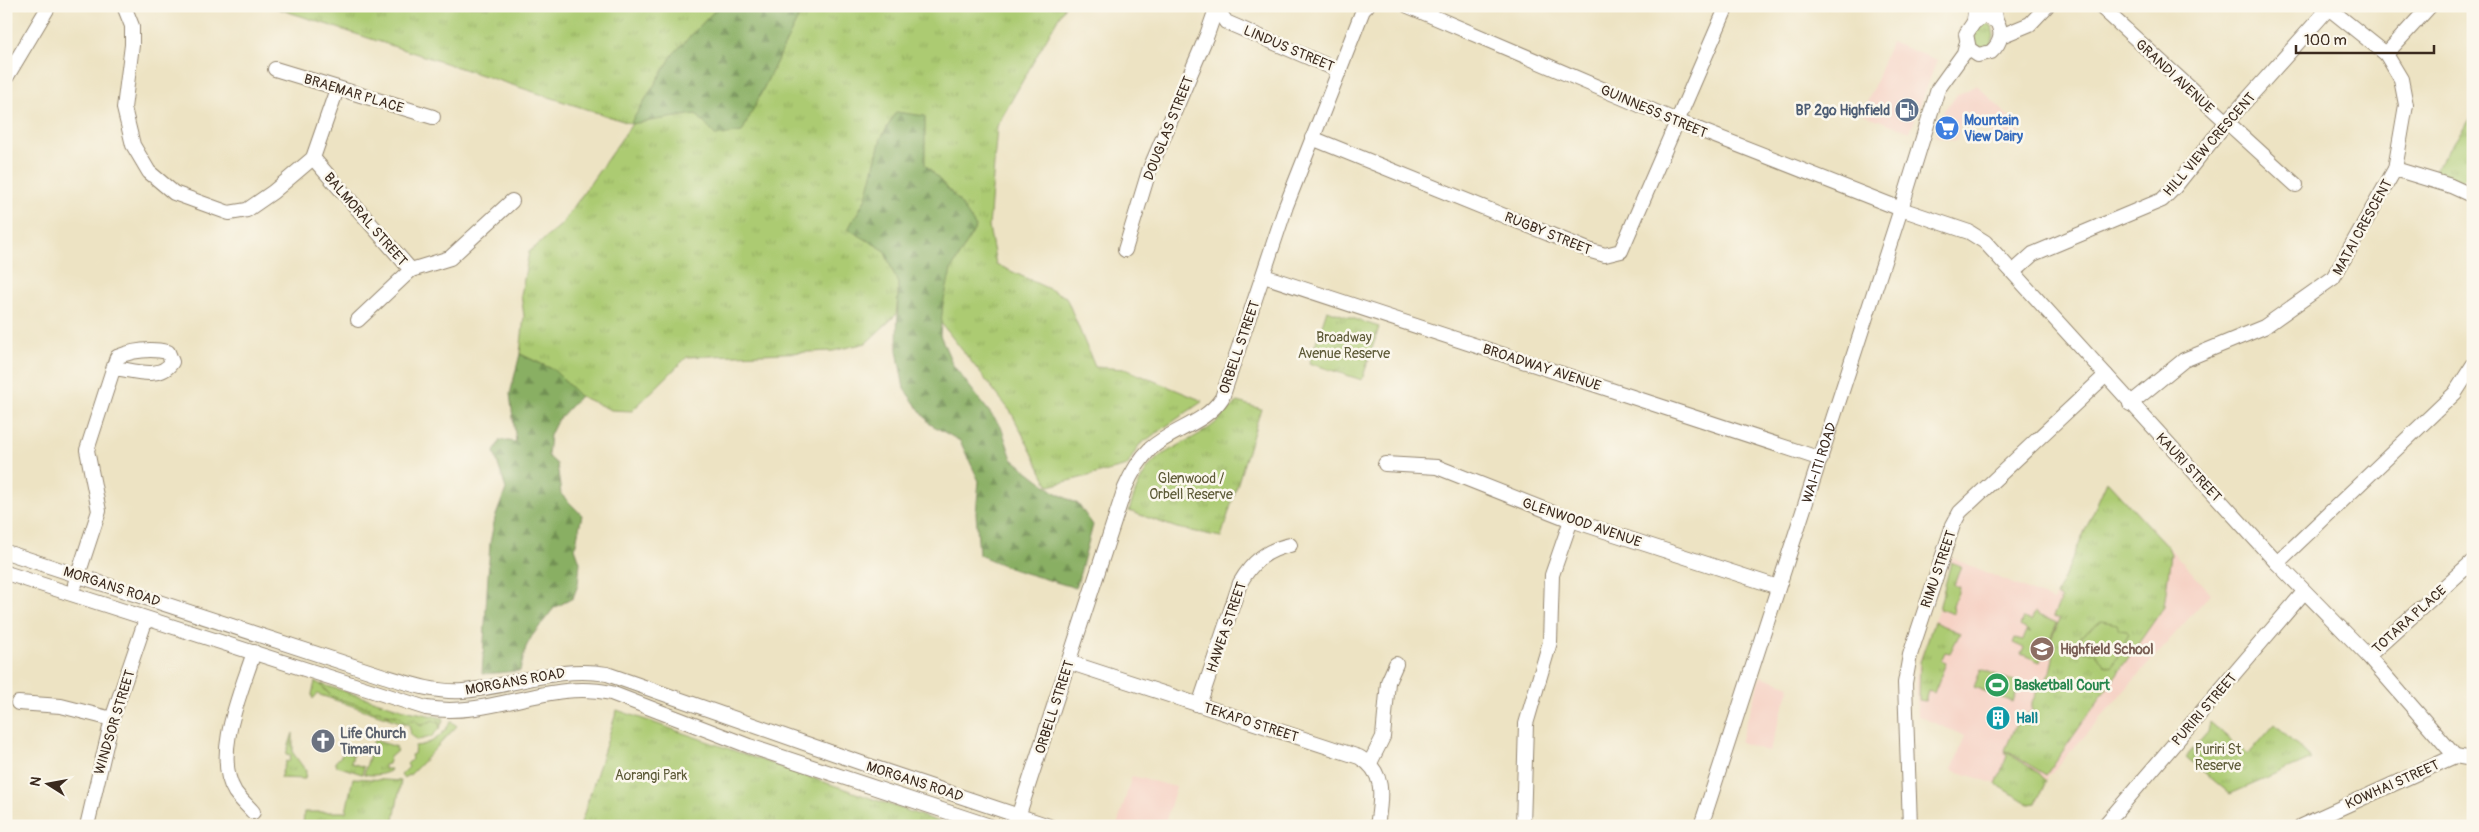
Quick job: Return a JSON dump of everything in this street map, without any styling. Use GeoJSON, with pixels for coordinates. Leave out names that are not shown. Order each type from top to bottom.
{"type":"FeatureCollection","features":[{"type":"Feature","properties":{"kind":"street"},"geometry":{"type":"LineString","coordinates":[[6,78],[49,6]]}},
{"type":"Feature","properties":{"kind":"street"},"geometry":{"type":"LineString","coordinates":[[124,6],[132,26],[132,45],[124,108],[133,145],[149,172],[174,193],[229,213],[247,210],[273,192],[313,158],[337,89]]}},
{"type":"Feature","properties":{"kind":"street","name":"ORBELL STREET"},"geometry":{"type":"LineString","coordinates":[[1016,821],[1115,516],[1132,474],[1150,450],[1203,417],[1218,404],[1232,372],[1286,206],[1363,10],[1367,6]]}},
{"type":"Feature","properties":{"kind":"street","name":"GUINNESS STREET"},"geometry":{"type":"LineString","coordinates":[[1408,6],[1677,121],[1902,209]]}},
{"type":"Feature","properties":{"kind":"street","name":"RUGBY STREET"},"geometry":{"type":"LineString","coordinates":[[1312,138],[1590,251],[1605,255],[1621,251],[1727,6]]}},
{"type":"Feature","properties":{"kind":"street","name":"GRANDI AVENUE"},"geometry":{"type":"LineString","coordinates":[[2100,6],[2296,185]]}},
{"type":"Feature","properties":{"kind":"street"},"geometry":{"type":"LineString","coordinates":[[2386,54],[2430,6]]}},
{"type":"Feature","properties":{"kind":"street","name":"LINDUS STREET"},"geometry":{"type":"LineString","coordinates":[[1217,7],[1226,22],[1340,71]]}},
{"type":"Feature","properties":{"kind":"street","name":"DOUGLAS STREET"},"geometry":{"type":"LineString","coordinates":[[1125,250],[1149,171],[1217,7]]}},
{"type":"Feature","properties":{"kind":"street"},"geometry":{"type":"LineString","coordinates":[[2327,8],[2386,54],[2401,79],[2405,95],[2404,124],[2395,168]]}},
{"type":"Feature","properties":{"kind":"street","name":"HILL VIEW CRESCENT"},"geometry":{"type":"LineString","coordinates":[[2013,272],[2033,254],[2162,200],[2175,187],[2226,123],[2327,8]]}},
{"type":"Feature","properties":{"kind":"street"},"geometry":{"type":"LineString","coordinates":[[1994,15],[2001,29],[2001,36],[1991,52],[1978,55],[1972,52],[1966,45],[1966,34],[1977,12],[1984,16],[1994,15],[2013,21],[2043,10]]}},
{"type":"Feature","properties":{"kind":"street"},"geometry":{"type":"LineString","coordinates":[[2001,36],[2030,24],[2043,10]]}},
{"type":"Feature","properties":{"kind":"street","name":"WAI-ITI ROAD"},"geometry":{"type":"LineString","coordinates":[[1701,826],[1902,209],[1938,89],[1964,53],[1966,45]]}},
{"type":"Feature","properties":{"kind":"street","name":"WAI-ITI ROAD"},"geometry":{"type":"LineString","coordinates":[[1936,99],[1963,67],[1978,55]]}},
{"type":"Feature","properties":{"kind":"street","name":"BRAEMAR PLACE"},"geometry":{"type":"LineString","coordinates":[[276,69],[433,117]]}},
{"type":"Feature","properties":{"kind":"street","name":"BALMORAL STREET"},"geometry":{"type":"LineString","coordinates":[[313,158],[411,270],[358,320]]}},
{"type":"Feature","properties":{"kind":"street","name":"MATAI CRESCENT"},"geometry":{"type":"LineString","coordinates":[[2130,404],[2184,360],[2264,327],[2333,278],[2395,168],[2452,186],[2473,196]]}},
{"type":"Feature","properties":{"kind":"street"},"geometry":{"type":"LineString","coordinates":[[411,270],[450,258],[512,201]]}},
{"type":"Feature","properties":{"kind":"street","name":"KAURI STREET"},"geometry":{"type":"LineString","coordinates":[[1902,209],[1970,232],[1985,242],[2130,404],[2277,563],[2368,656],[2455,756]]}},
{"type":"Feature","properties":{"kind":"street","name":"BROADWAY AVENUE"},"geometry":{"type":"LineString","coordinates":[[1264,276],[1821,458]]}},
{"type":"Feature","properties":{"kind":"street"},"geometry":{"type":"LineString","coordinates":[[2277,563],[2454,393],[2473,365]]}},
{"type":"Feature","properties":{"kind":"street"},"geometry":{"type":"LineString","coordinates":[[71,594],[99,511],[87,450],[114,368]]}},
{"type":"Feature","properties":{"kind":"street","name":"RIMU STREET"},"geometry":{"type":"LineString","coordinates":[[1910,826],[1905,683],[1910,655],[1953,525],[1960,512],[2106,375]]}},
{"type":"Feature","properties":{"kind":"street","name":"GLENWOOD AVENUE"},"geometry":{"type":"LineString","coordinates":[[1385,464],[1437,467],[1571,520],[1778,587]]}},
{"type":"Feature","properties":{"kind":"street"},"geometry":{"type":"LineString","coordinates":[[1523,826],[1526,724],[1550,642],[1552,575],[1571,520]]}},
{"type":"Feature","properties":{"kind":"street","name":"HAWEA STREET"},"geometry":{"type":"LineString","coordinates":[[1200,705],[1240,583],[1251,566],[1263,554],[1271,549],[1290,545]]}},
{"type":"Feature","properties":{"kind":"street","name":"MORGANS ROAD"},"geometry":{"type":"LineString","coordinates":[[6,552],[384,676],[446,691],[484,688],[554,673],[592,671],[607,674],[870,766],[1016,821],[1049,826]]}},
{"type":"Feature","properties":{"kind":"street","name":"TOTARA PLACE"},"geometry":{"type":"LineString","coordinates":[[2368,656],[2473,562]]}},
{"type":"Feature","properties":{"kind":"street","name":"MORGANS ROAD"},"geometry":{"type":"LineString","coordinates":[[6,573],[402,701],[438,710],[474,709],[567,690],[599,691],[622,697],[749,746],[990,826]]}},
{"type":"Feature","properties":{"kind":"street","name":"PURIRI STREET"},"geometry":{"type":"LineString","coordinates":[[2104,826],[2304,592]]}},
{"type":"Feature","properties":{"kind":"street","name":"WINDSOR STREET"},"geometry":{"type":"LineString","coordinates":[[87,826],[112,719],[146,619]]}},
{"type":"Feature","properties":{"kind":"street"},"geometry":{"type":"LineString","coordinates":[[227,644],[233,625]]}},
{"type":"Feature","properties":{"kind":"street"},"geometry":{"type":"LineString","coordinates":[[253,812],[235,791],[226,764],[228,738],[254,652]]}},
{"type":"Feature","properties":{"kind":"street","name":"TEKAPO STREET"},"geometry":{"type":"LineString","coordinates":[[1068,662],[1370,762]]}},
{"type":"Feature","properties":{"kind":"street"},"geometry":{"type":"LineString","coordinates":[[1376,826],[1379,781],[1370,762],[1383,737],[1388,682],[1396,664]]}},
{"type":"Feature","properties":{"kind":"street"},"geometry":{"type":"LineString","coordinates":[[18,703],[61,706],[112,719]]}},
{"type":"Feature","properties":{"kind":"street"},"geometry":{"type":"LineString","coordinates":[[2455,756],[2473,759]]}},
{"type":"Feature","properties":{"kind":"street","name":"KOWHAI STREET"},"geometry":{"type":"LineString","coordinates":[[2301,826],[2455,756]]}},
{"type":"Feature","properties":{"kind":"street"},"geometry":{"type":"LineString","coordinates":[[863,785],[870,766]]}},
{"type":"Feature","properties":{"kind":"shaded area"},"geometry":{"type":"Polygon","coordinates":[[[1891,42],[1937,60],[1910,132],[1863,114],[1891,42]]]}},
{"type":"Feature","properties":{"kind":"shaded area"},"geometry":{"type":"Polygon","coordinates":[[[1977,85],[2022,130],[2006,147],[1988,130],[1961,122],[1956,141],[1935,136],[1944,110],[1957,95],[1977,85]]]}},
{"type":"Feature","properties":{"kind":"shaded area","name":"Highfield School"},"geometry":{"type":"Polygon","coordinates":[[[2107,481],[2211,593],[2048,777],[2037,803],[2029,804],[1996,784],[1952,770],[1965,736],[1918,716],[1916,683],[1919,662],[1939,607],[1952,558],[2054,601],[2107,481]]]}},
{"type":"Feature","properties":{"kind":"shaded area"},"geometry":{"type":"Polygon","coordinates":[[[1761,676],[1790,686],[1769,752],[1740,742],[1761,676]]]}},
{"type":"Feature","properties":{"kind":"shaded area"},"geometry":{"type":"Polygon","coordinates":[[[1132,776],[1176,787],[1164,826],[1117,826],[1132,776]]]}},
{"type":"Feature","properties":{"kind":"green space"},"geometry":{"type":"Polygon","coordinates":[[[270,6],[1065,6],[997,126],[989,227],[996,264],[1066,297],[1095,367],[1125,369],[1203,401],[1139,445],[1127,466],[1049,486],[1011,412],[929,308],[898,297],[896,315],[866,343],[833,351],[687,357],[632,411],[611,410],[580,396],[554,370],[520,354],[524,316],[521,295],[529,252],[561,225],[632,124],[270,6]]]}},
{"type":"Feature","properties":{"kind":"green space"},"geometry":{"type":"Polygon","coordinates":[[[719,6],[804,6],[742,132],[716,136],[696,114],[630,124],[674,53],[719,6]]]}},
{"type":"Feature","properties":{"kind":"green space"},"geometry":{"type":"Polygon","coordinates":[[[1985,23],[1992,26],[1994,37],[1989,46],[1983,49],[1974,46],[1973,35],[1978,27],[1985,23]]]}},
{"type":"Feature","properties":{"kind":"green space"},"geometry":{"type":"Polygon","coordinates":[[[896,112],[925,116],[925,164],[958,200],[976,227],[951,270],[943,304],[940,335],[953,365],[1001,427],[1012,459],[1056,493],[1078,504],[1093,525],[1076,588],[1015,570],[979,555],[976,513],[979,481],[960,441],[930,424],[904,389],[897,350],[898,284],[884,250],[848,229],[866,198],[881,138],[896,112]]]}},
{"type":"Feature","properties":{"kind":"green space"},"geometry":{"type":"Polygon","coordinates":[[[2473,115],[2473,170],[2461,182],[2434,171],[2473,115]]]}},
{"type":"Feature","properties":{"kind":"green space","name":"Broadway Avenue Reserve"},"geometry":{"type":"Polygon","coordinates":[[[1327,310],[1379,327],[1362,380],[1309,363],[1327,310]]]}},
{"type":"Feature","properties":{"kind":"green space"},"geometry":{"type":"Polygon","coordinates":[[[520,354],[554,370],[580,396],[557,421],[550,435],[548,456],[557,464],[561,494],[582,515],[575,548],[580,562],[578,585],[573,598],[554,608],[532,636],[526,647],[520,671],[482,674],[490,543],[495,518],[506,489],[494,452],[500,440],[516,442],[510,394],[520,354]]]}},
{"type":"Feature","properties":{"kind":"green space","name":"Glenwood / Orbell Reserve"},"geometry":{"type":"Polygon","coordinates":[[[1238,402],[1261,409],[1221,537],[1177,528],[1129,511],[1143,476],[1158,458],[1213,425],[1238,402]]]}},
{"type":"Feature","properties":{"kind":"green space"},"geometry":{"type":"Polygon","coordinates":[[[2107,481],[2168,547],[2171,554],[2164,607],[2046,775],[2005,750],[2018,720],[2032,711],[2032,702],[2042,681],[2045,682],[2050,672],[2055,649],[2048,646],[2060,619],[2053,616],[2061,599],[2056,596],[2107,481]]]}},
{"type":"Feature","properties":{"kind":"green space"},"geometry":{"type":"Polygon","coordinates":[[[1951,562],[1961,566],[1954,585],[1960,587],[1953,605],[1954,614],[1939,609],[1951,562]]]}},
{"type":"Feature","properties":{"kind":"green space"},"geometry":{"type":"Polygon","coordinates":[[[2035,612],[2057,623],[2040,662],[2021,654],[2024,648],[2013,643],[2015,638],[2023,640],[2027,631],[2031,632],[2020,626],[2023,618],[2031,621],[2035,612]]]}},
{"type":"Feature","properties":{"kind":"green space"},"geometry":{"type":"Polygon","coordinates":[[[2101,621],[2117,624],[2119,629],[2126,630],[2129,634],[2112,667],[2104,665],[2095,652],[2084,651],[2079,643],[2081,636],[2101,621]]]}},
{"type":"Feature","properties":{"kind":"green space"},"geometry":{"type":"Polygon","coordinates":[[[1934,622],[1960,633],[1950,653],[1945,652],[1941,661],[1946,663],[1934,693],[1928,691],[1925,701],[1919,700],[1920,662],[1934,622]]]}},
{"type":"Feature","properties":{"kind":"green space","name":"Basketball Court"},"geometry":{"type":"Polygon","coordinates":[[[1981,669],[2020,684],[2013,702],[1974,687],[1981,669]]]}},
{"type":"Feature","properties":{"kind":"green space"},"geometry":{"type":"Polygon","coordinates":[[[315,682],[333,697],[375,712],[379,710],[386,715],[398,716],[405,723],[415,720],[421,726],[433,720],[439,723],[440,728],[431,737],[418,740],[411,735],[409,725],[317,694],[313,699],[312,694],[315,682]]]}},
{"type":"Feature","properties":{"kind":"green space"},"geometry":{"type":"Polygon","coordinates":[[[321,684],[408,711],[444,718],[440,728],[439,723],[407,724],[397,716],[378,710],[374,712],[331,696],[321,684]]]}},
{"type":"Feature","properties":{"kind":"green space","name":"Aorangi Park"},"geometry":{"type":"Polygon","coordinates":[[[617,710],[951,826],[580,826],[617,710]]]}},
{"type":"Feature","properties":{"kind":"green space"},"geometry":{"type":"Polygon","coordinates":[[[451,721],[457,726],[411,774],[403,778],[401,775],[409,767],[407,764],[412,759],[411,755],[414,754],[415,746],[426,744],[436,739],[451,721]]]}},
{"type":"Feature","properties":{"kind":"green space","name":"Puriri St Reserve"},"geometry":{"type":"Polygon","coordinates":[[[2210,722],[2248,755],[2275,724],[2312,759],[2230,794],[2186,757],[2208,732],[2210,722]]]}},
{"type":"Feature","properties":{"kind":"green space"},"geometry":{"type":"Polygon","coordinates":[[[293,733],[293,753],[306,771],[305,779],[280,778],[286,761],[289,762],[291,755],[286,754],[293,733]]]}},
{"type":"Feature","properties":{"kind":"green space"},"geometry":{"type":"Polygon","coordinates":[[[374,740],[397,747],[395,748],[397,751],[390,757],[388,764],[384,765],[384,769],[391,769],[390,771],[377,775],[364,774],[374,740]]]}},
{"type":"Feature","properties":{"kind":"green space"},"geometry":{"type":"Polygon","coordinates":[[[2005,751],[2040,774],[2046,781],[2036,803],[2029,804],[1996,784],[2007,756],[2005,751]]]}},
{"type":"Feature","properties":{"kind":"green space"},"geometry":{"type":"Polygon","coordinates":[[[345,752],[353,755],[351,763],[364,767],[362,774],[337,766],[335,762],[345,752]]]}},
{"type":"Feature","properties":{"kind":"green space"},"geometry":{"type":"Polygon","coordinates":[[[353,778],[401,781],[393,826],[303,826],[304,812],[346,812],[353,778]]]}},
{"type":"Feature","properties":{"kind":"place","name":"BP 2go Highfield"},"geometry":{"type":"Point","coordinates":[1907,110]}},
{"type":"Feature","properties":{"kind":"place","name":"Mountain View Dairy"},"geometry":{"type":"Point","coordinates":[1947,128]}},
{"type":"Feature","properties":{"kind":"place","name":"Highfield School"},"geometry":{"type":"Point","coordinates":[2042,649]}},
{"type":"Feature","properties":{"kind":"place","name":"Basketball Court"},"geometry":{"type":"Point","coordinates":[1997,685]}},
{"type":"Feature","properties":{"kind":"place","name":"Hall"},"geometry":{"type":"Point","coordinates":[1998,718]}},
{"type":"Feature","properties":{"kind":"place","name":"Life Church Timaru"},"geometry":{"type":"Point","coordinates":[323,741]}}]}
